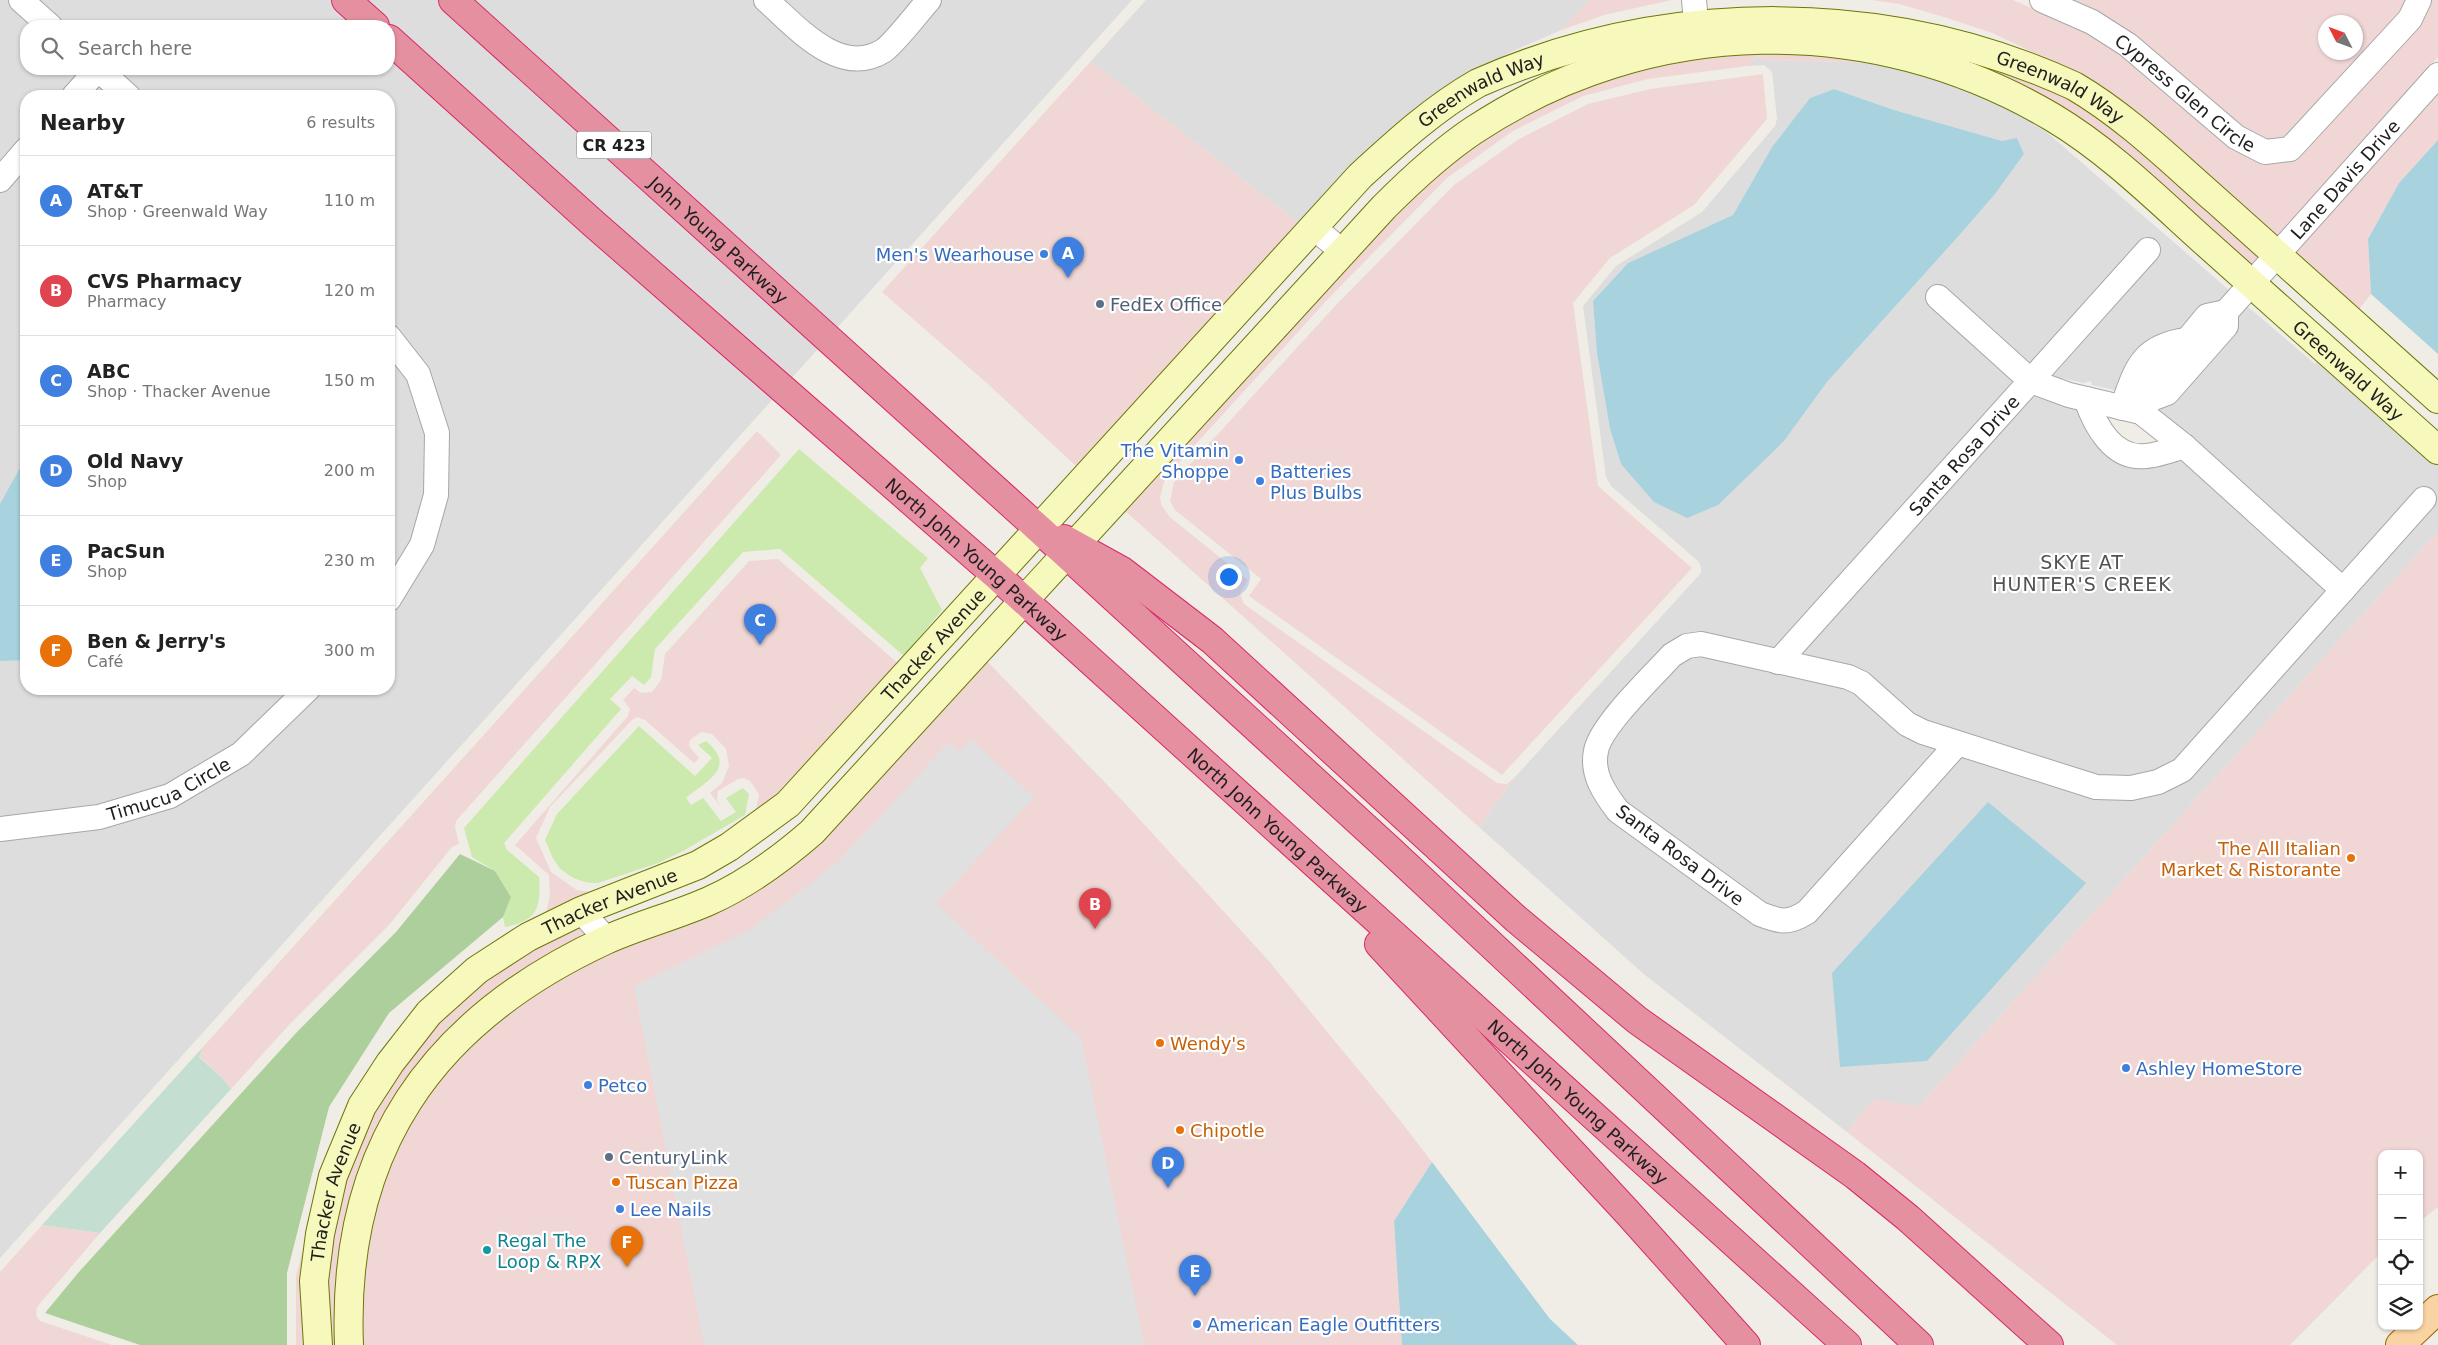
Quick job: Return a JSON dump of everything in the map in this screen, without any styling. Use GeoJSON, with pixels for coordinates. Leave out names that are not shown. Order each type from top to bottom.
{"type":"FeatureCollection","features":[{"type":"Feature","properties":{"kind":"highway"},"geometry":{"type":"LineString","coordinates":[[346,0],[368,20]]}},
{"type":"Feature","properties":{"kind":"highway","name":"John Young Parkway"},"geometry":{"type":"LineString","coordinates":[[453,0],[1039,529]]}},
{"type":"Feature","properties":{"kind":"highway","name":"North John Young Parkway"},"geometry":{"type":"LineString","coordinates":[[395,44],[705,322],[997,576],[1847,1345]]}},
{"type":"Feature","properties":{"kind":"highway"},"geometry":{"type":"LineString","coordinates":[[1039,529],[1072,550],[1122,571],[1212,640],[1515,918],[1637,1020],[1855,1174],[1908,1218],[2048,1345]]}},
{"type":"Feature","properties":{"kind":"highway"},"geometry":{"type":"LineString","coordinates":[[1072,550],[1919,1345]]}},
{"type":"Feature","properties":{"kind":"highway"},"geometry":{"type":"LineString","coordinates":[[1194,756],[1373,938],[1628,1213],[1746,1345]]}},
{"type":"Feature","properties":{"kind":"main road"},"geometry":{"type":"LineString","coordinates":[[2400,1345],[2438,1309]]}},
{"type":"Feature","properties":{"kind":"street"},"geometry":{"type":"LineString","coordinates":[[21,0],[43,20]]}},
{"type":"Feature","properties":{"kind":"street"},"geometry":{"type":"LineString","coordinates":[[766,0],[824,50],[858,60],[884,51],[929,0]]}},
{"type":"Feature","properties":{"kind":"street","name":"Cypress Glen Circle"},"geometry":{"type":"LineString","coordinates":[[2042,0],[2092,22],[2128,45],[2236,137],[2265,152],[2290,149],[2410,19],[2419,0]]}},
{"type":"Feature","properties":{"kind":"street","name":"Greenwald Way"},"geometry":{"type":"LineString","coordinates":[[1039,529],[1360,176],[1398,140],[1476,84],[1519,61],[1572,39],[1618,24],[1695,4],[1750,2],[1832,5],[1897,15],[1988,43],[2068,83],[2112,112],[2277,255],[2438,399]]}},
{"type":"Feature","properties":{"kind":"street"},"geometry":{"type":"LineString","coordinates":[[1695,4],[1698,43]]}},
{"type":"Feature","properties":{"kind":"street","name":"Greenwald Way"},"geometry":{"type":"LineString","coordinates":[[1072,550],[1384,207],[1442,154],[1473,130],[1507,110],[1565,81],[1604,66],[1698,43],[1800,40],[1844,44],[1885,51],[1927,61],[1973,78],[2053,117],[2089,141],[2126,171],[2438,450]]}},
{"type":"Feature","properties":{"kind":"street"},"geometry":{"type":"LineString","coordinates":[[79,90],[93,75]]}},
{"type":"Feature","properties":{"kind":"street"},"geometry":{"type":"LineString","coordinates":[[105,75],[121,90]]}},
{"type":"Feature","properties":{"kind":"street","name":"Lane Davis Drive"},"geometry":{"type":"LineString","coordinates":[[2226,312],[2438,75]]}},
{"type":"Feature","properties":{"kind":"street"},"geometry":{"type":"LineString","coordinates":[[0,180],[20,157]]}},
{"type":"Feature","properties":{"kind":"street"},"geometry":{"type":"LineString","coordinates":[[1313,227],[1342,252]]}},
{"type":"Feature","properties":{"kind":"street","name":"Santa Rosa Drive"},"geometry":{"type":"LineString","coordinates":[[1778,662],[2148,250]]}},
{"type":"Feature","properties":{"kind":"street"},"geometry":{"type":"LineString","coordinates":[[1938,297],[2030,381],[2086,399],[2138,406],[2167,393],[2226,326],[2226,312],[2207,316],[2151,384],[2138,406]]}},
{"type":"Feature","properties":{"kind":"street"},"geometry":{"type":"LineString","coordinates":[[395,345],[418,374],[437,433],[436,495],[422,545],[395,589]]}},
{"type":"Feature","properties":{"kind":"street"},"geometry":{"type":"LineString","coordinates":[[2086,399],[2092,418],[2105,439],[2122,451],[2145,457],[2184,446]]}},
{"type":"Feature","properties":{"kind":"street"},"geometry":{"type":"LineString","coordinates":[[2138,406],[2343,590]]}},
{"type":"Feature","properties":{"kind":"street","name":"Santa Rosa Drive"},"geometry":{"type":"LineString","coordinates":[[1958,743],[1807,912],[1795,920],[1779,921],[1760,914],[1618,811],[1601,786],[1596,772],[1596,751],[1604,732],[1672,655],[1687,646],[1701,644],[1848,677],[1861,683],[1907,724],[1923,732],[1958,743],[2096,787],[2131,788],[2158,782],[2182,770],[2424,499]]}},
{"type":"Feature","properties":{"kind":"street","name":"Thacker Avenue"},"geometry":{"type":"LineString","coordinates":[[318,1345],[314,1281],[320,1234],[332,1176],[362,1106],[390,1063],[430,1013],[477,970],[528,937],[581,911],[698,865],[729,847],[788,804],[1039,529]]}},
{"type":"Feature","properties":{"kind":"street","name":"Thacker Avenue"},"geometry":{"type":"LineString","coordinates":[[349,1345],[348,1280],[354,1242],[370,1180],[396,1118],[426,1074],[465,1032],[497,1004],[537,975],[607,940],[710,901],[780,860],[812,832],[1072,550]]}},
{"type":"Feature","properties":{"kind":"street","name":"Timucua Circle"},"geometry":{"type":"LineString","coordinates":[[0,829],[99,818],[170,796],[241,754],[302,695]]}},
{"type":"Feature","properties":{"kind":"street"},"geometry":{"type":"LineString","coordinates":[[812,832],[805,820],[803,810],[804,797],[814,777]]}},
{"type":"Feature","properties":{"kind":"street"},"geometry":{"type":"LineString","coordinates":[[581,911],[607,940]]}},
{"type":"Feature","properties":{"kind":"shaded area"},"geometry":{"type":"Polygon","coordinates":[[[0,0],[1132,0],[0,1258],[0,0]]]}},
{"type":"Feature","properties":{"kind":"shaded area"},"geometry":{"type":"Polygon","coordinates":[[[1146,0],[1590,0],[1559,31],[1513,51],[1470,74],[1300,224],[1091,61],[1146,0]]]}},
{"type":"Feature","properties":{"kind":"shaded area"},"geometry":{"type":"Polygon","coordinates":[[[1590,0],[1672,0],[1604,15],[1559,31],[1590,0]]]}},
{"type":"Feature","properties":{"kind":"shaded area"},"geometry":{"type":"Polygon","coordinates":[[[1872,0],[2013,0],[2088,32],[2122,54],[2260,161],[2419,27],[2431,0],[2438,0],[2438,57],[2275,239],[2081,78],[2039,55],[1992,33],[1899,4],[1872,0]]]}},
{"type":"Feature","properties":{"kind":"shaded area"},"geometry":{"type":"Polygon","coordinates":[[[2068,0],[2406,0],[2400,12],[2363,52],[2363,15],[2318,15],[2318,60],[2356,60],[2284,138],[2265,140],[2241,128],[2068,0]]]}},
{"type":"Feature","properties":{"kind":"shaded area"},"geometry":{"type":"Polygon","coordinates":[[[1752,13],[2031,75],[2106,120],[2261,255],[2249,267],[2095,133],[1752,13]]]}},
{"type":"Feature","properties":{"kind":"shaded area"},"geometry":{"type":"Polygon","coordinates":[[[1801,51],[1891,63],[1763,60],[1757,56],[1748,66],[1648,79],[1583,96],[1513,131],[1447,178],[1328,299],[1165,478],[1160,498],[1162,506],[1170,517],[1248,580],[1240,593],[1244,604],[1497,783],[1507,784],[1515,777],[1479,827],[1124,510],[1392,215],[1421,187],[1481,140],[1522,115],[1608,77],[1700,54],[1801,51]]]}},
{"type":"Feature","properties":{"kind":"shaded area"},"geometry":{"type":"Polygon","coordinates":[[[1757,56],[1763,60],[1891,63],[1925,72],[2029,117],[2229,290],[2136,395],[2092,385],[2091,381],[2083,383],[2062,378],[2059,399],[2075,403],[2083,423],[2099,447],[2193,441],[2190,433],[2186,434],[2157,408],[2247,306],[2315,364],[2320,358],[2438,464],[2438,531],[1919,1106],[1873,1100],[1847,1132],[1645,975],[1479,827],[1515,777],[1701,573],[1698,561],[1611,486],[1606,477],[1583,306],[1616,266],[1702,212],[1775,126],[1777,119],[1772,72],[1764,65],[1748,66],[1757,56]],[[1834,89],[1810,98],[1772,147],[1733,215],[1628,263],[1593,301],[1597,353],[1610,429],[1621,464],[1784,441],[1827,382],[1964,230],[1995,194],[2024,154],[2017,139],[2002,141],[1894,110],[1834,89]]]}},
{"type":"Feature","properties":{"kind":"shaded area"},"geometry":{"type":"Polygon","coordinates":[[[1091,61],[1300,224],[1078,468],[989,385],[882,292],[1091,61]]]}},
{"type":"Feature","properties":{"kind":"shaded area"},"geometry":{"type":"Polygon","coordinates":[[[1763,74],[1767,119],[1694,205],[1610,258],[1573,303],[1598,486],[1692,568],[1502,775],[1249,596],[1261,579],[1175,510],[1170,501],[1174,482],[1335,306],[1454,185],[1519,139],[1588,104],[1650,89],[1763,74]]]}},
{"type":"Feature","properties":{"kind":"shaded area"},"geometry":{"type":"Polygon","coordinates":[[[2438,93],[2438,140],[2399,183],[2368,239],[2371,294],[2357,312],[2293,255],[2438,93]]]}},
{"type":"Feature","properties":{"kind":"shaded area"},"geometry":{"type":"Polygon","coordinates":[[[757,431],[781,455],[456,821],[455,827],[459,844],[452,847],[389,925],[289,1025],[231,1089],[199,1056],[203,1047],[757,431]]]}},
{"type":"Feature","properties":{"kind":"shaded area"},"geometry":{"type":"Polygon","coordinates":[[[2438,531],[2438,1207],[2423,1219],[2423,1150],[2378,1150],[2378,1256],[2290,1345],[2117,1345],[1847,1132],[1873,1099],[1919,1106],[2438,531]]]}},
{"type":"Feature","properties":{"kind":"shaded area"},"geometry":{"type":"Polygon","coordinates":[[[778,559],[900,665],[780,795],[755,815],[759,794],[750,781],[744,778],[738,779],[718,791],[717,800],[722,808],[710,793],[722,783],[729,766],[726,749],[712,734],[701,732],[690,740],[689,746],[699,758],[694,763],[645,720],[637,717],[632,720],[550,807],[536,838],[551,872],[577,890],[596,893],[583,898],[581,896],[574,902],[545,916],[550,896],[549,875],[515,845],[628,716],[630,709],[623,700],[634,688],[641,693],[652,692],[661,680],[665,654],[749,561],[778,559]]]}},
{"type":"Feature","properties":{"kind":"shaded area"},"geometry":{"type":"Polygon","coordinates":[[[986,660],[1122,800],[1268,960],[1432,1162],[1394,1221],[1402,1345],[360,1345],[360,1282],[381,1184],[406,1124],[435,1082],[473,1040],[544,985],[605,954],[607,955],[828,837],[826,835],[986,660]]]}},
{"type":"Feature","properties":{"kind":"shaded area"},"geometry":{"type":"Polygon","coordinates":[[[970,739],[1034,797],[936,903],[1081,1038],[1144,1345],[704,1345],[634,986],[751,929],[837,863],[948,743],[960,751],[970,739]]]}},
{"type":"Feature","properties":{"kind":"shaded area"},"geometry":{"type":"Polygon","coordinates":[[[579,925],[589,936],[531,965],[490,995],[456,1024],[417,1066],[386,1112],[359,1174],[342,1239],[337,1279],[338,1345],[329,1345],[326,1283],[331,1237],[344,1181],[373,1112],[399,1070],[438,1021],[485,979],[534,947],[579,925]]]}},
{"type":"Feature","properties":{"kind":"shaded area"},"geometry":{"type":"Polygon","coordinates":[[[316,1198],[306,1345],[296,1345],[296,1276],[316,1198]]]}},
{"type":"Feature","properties":{"kind":"shaded area"},"geometry":{"type":"Polygon","coordinates":[[[42,1225],[100,1233],[37,1307],[36,1315],[40,1321],[112,1345],[0,1345],[0,1272],[42,1225]]]}},
{"type":"Feature","properties":{"kind":"green space"},"geometry":{"type":"Polygon","coordinates":[[[799,449],[928,558],[920,568],[942,610],[904,656],[780,549],[743,552],[655,649],[651,677],[644,685],[632,676],[610,699],[621,709],[504,843],[507,850],[539,877],[539,897],[535,912],[524,921],[505,927],[503,917],[511,897],[495,871],[472,857],[464,828],[799,449]]]}},
{"type":"Feature","properties":{"kind":"green space"},"geometry":{"type":"Polygon","coordinates":[[[639,726],[695,776],[712,758],[698,745],[706,741],[715,751],[719,759],[719,766],[710,780],[686,798],[691,805],[703,798],[721,821],[736,812],[726,798],[743,788],[749,794],[745,815],[683,851],[658,863],[598,883],[575,878],[560,868],[545,840],[557,814],[639,726]]]}},
{"type":"Feature","properties":{"kind":"green space"},"geometry":{"type":"Polygon","coordinates":[[[460,854],[495,871],[511,897],[503,917],[389,1013],[329,1107],[287,1273],[287,1345],[140,1345],[45,1313],[78,1273],[297,1032],[396,932],[460,854]]]}},
{"type":"Feature","properties":{"kind":"green space"},"geometry":{"type":"Polygon","coordinates":[[[203,1047],[199,1057],[231,1089],[100,1233],[42,1225],[203,1047]]]}},
{"type":"Feature","properties":{"kind":"water"},"geometry":{"type":"Polygon","coordinates":[[[1834,89],[1894,110],[2002,141],[2017,138],[2024,154],[1995,194],[1964,230],[1827,382],[1784,441],[1718,505],[1687,518],[1654,502],[1621,464],[1610,429],[1597,353],[1593,301],[1628,263],[1733,215],[1772,147],[1810,98],[1834,89]]]}},
{"type":"Feature","properties":{"kind":"water"},"geometry":{"type":"Polygon","coordinates":[[[2438,140],[2438,354],[2371,294],[2368,239],[2399,183],[2438,140]]]}},
{"type":"Feature","properties":{"kind":"water"},"geometry":{"type":"Polygon","coordinates":[[[20,468],[20,660],[0,661],[0,504],[20,468]]]}},
{"type":"Feature","properties":{"kind":"water"},"geometry":{"type":"Polygon","coordinates":[[[1988,802],[2086,883],[1927,1061],[1840,1067],[1832,973],[1988,802]]]}},
{"type":"Feature","properties":{"kind":"water"},"geometry":{"type":"Polygon","coordinates":[[[1432,1162],[1550,1319],[1578,1345],[1402,1345],[1394,1221],[1432,1162]]]}},
{"type":"Feature","properties":{"kind":"place","name":"Men's Wearhouse"},"geometry":{"type":"Point","coordinates":[1044,254]}},
{"type":"Feature","properties":{"kind":"place","name":"AT&T"},"geometry":{"type":"Point","coordinates":[1068,278]}},
{"type":"Feature","properties":{"kind":"place","name":"FedEx Office"},"geometry":{"type":"Point","coordinates":[1100,304]}},
{"type":"Feature","properties":{"kind":"place","name":"The Vitamin Shoppe"},"geometry":{"type":"Point","coordinates":[1239,460]}},
{"type":"Feature","properties":{"kind":"place","name":"Batteries Plus Bulbs"},"geometry":{"type":"Point","coordinates":[1260,481]}},
{"type":"Feature","properties":{"kind":"place","name":"ABC"},"geometry":{"type":"Point","coordinates":[760,645]}},
{"type":"Feature","properties":{"kind":"place","name":"The All Italian Market & Ristorante"},"geometry":{"type":"Point","coordinates":[2351,858]}},
{"type":"Feature","properties":{"kind":"place","name":"CVS Pharmacy"},"geometry":{"type":"Point","coordinates":[1095,929]}},
{"type":"Feature","properties":{"kind":"place","name":"Wendy's"},"geometry":{"type":"Point","coordinates":[1160,1043]}},
{"type":"Feature","properties":{"kind":"place","name":"Ashley HomeStore"},"geometry":{"type":"Point","coordinates":[2126,1068]}},
{"type":"Feature","properties":{"kind":"place","name":"Petco"},"geometry":{"type":"Point","coordinates":[588,1085]}},
{"type":"Feature","properties":{"kind":"place","name":"Chipotle"},"geometry":{"type":"Point","coordinates":[1180,1130]}},
{"type":"Feature","properties":{"kind":"place","name":"CenturyLink"},"geometry":{"type":"Point","coordinates":[609,1157]}},
{"type":"Feature","properties":{"kind":"place","name":"Tuscan Pizza"},"geometry":{"type":"Point","coordinates":[616,1182]}},
{"type":"Feature","properties":{"kind":"place","name":"Old Navy"},"geometry":{"type":"Point","coordinates":[1168,1188]}},
{"type":"Feature","properties":{"kind":"place","name":"Lee Nails"},"geometry":{"type":"Point","coordinates":[620,1209]}},
{"type":"Feature","properties":{"kind":"place","name":"Regal The Loop & RPX"},"geometry":{"type":"Point","coordinates":[487,1250]}},
{"type":"Feature","properties":{"kind":"place","name":"Ben & Jerry's"},"geometry":{"type":"Point","coordinates":[627,1267]}},
{"type":"Feature","properties":{"kind":"place","name":"PacSun"},"geometry":{"type":"Point","coordinates":[1195,1296]}},
{"type":"Feature","properties":{"kind":"place","name":"American Eagle Outfitters"},"geometry":{"type":"Point","coordinates":[1197,1324]}},
{"type":"Feature","properties":{"kind":"district","name":"SKYE AT HUNTER'S CREEK"},"geometry":{"type":"Point","coordinates":[2082,573]}}]}
